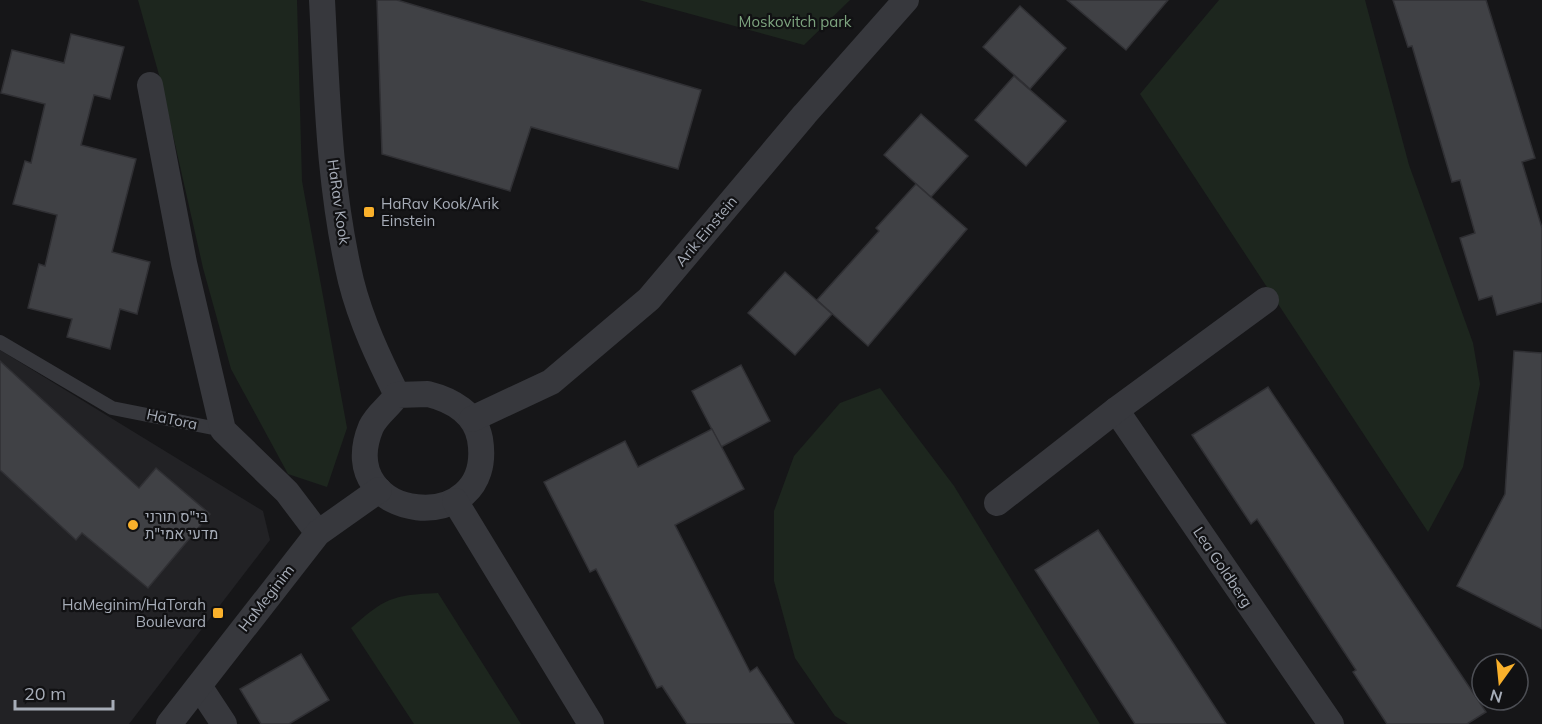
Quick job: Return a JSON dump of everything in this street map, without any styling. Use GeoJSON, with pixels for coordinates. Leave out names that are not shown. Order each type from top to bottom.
{"type":"FeatureCollection","features":[{"type":"Feature","properties":{"kind":"street","name":"HaRav Kook"},"geometry":{"type":"LineString","coordinates":[[322,0],[336,201],[352,283],[375,350],[397,395]]}},
{"type":"Feature","properties":{"kind":"street","name":"Arik Einstein"},"geometry":{"type":"LineString","coordinates":[[472,419],[551,382],[649,299],[805,114],[906,0]]}},
{"type":"Feature","properties":{"kind":"street"},"geometry":{"type":"LineString","coordinates":[[150,85],[184,263],[223,430],[287,492],[318,532]]}},
{"type":"Feature","properties":{"kind":"street"},"geometry":{"type":"LineString","coordinates":[[997,503],[1116,410],[1266,300]]}},
{"type":"Feature","properties":{"kind":"street"},"geometry":{"type":"LineString","coordinates":[[428,394],[445,398],[460,407],[472,419],[479,436],[482,455],[478,473],[468,488],[454,501],[439,508],[422,510],[405,507],[390,499],[380,490],[369,473],[365,457],[372,424],[397,395],[428,394]]}},
{"type":"Feature","properties":{"kind":"street","name":"Lea Goldberg"},"geometry":{"type":"LineString","coordinates":[[1116,410],[1331,724]]}},
{"type":"Feature","properties":{"kind":"street","name":"HaMeginim"},"geometry":{"type":"LineString","coordinates":[[170,724],[318,532],[380,490]]}},
{"type":"Feature","properties":{"kind":"street"},"geometry":{"type":"LineString","coordinates":[[454,501],[591,724]]}},
{"type":"Feature","properties":{"kind":"street"},"geometry":{"type":"LineString","coordinates":[[199,686],[224,724]]}},
{"type":"Feature","properties":{"kind":"lane","name":"HaTora"},"geometry":{"type":"LineString","coordinates":[[0,342],[112,408],[223,430]]}},
{"type":"Feature","properties":{"kind":"shaded area","name":"בי\"ס תורני מדעי אמי\"ת"},"geometry":{"type":"Polygon","coordinates":[[[0,350],[263,511],[270,540],[129,724],[0,724],[0,350]]]}},
{"type":"Feature","properties":{"kind":"green space"},"geometry":{"type":"Polygon","coordinates":[[[138,0],[297,0],[302,181],[347,428],[327,487],[288,474],[231,369],[203,268],[161,82],[138,0]]]}},
{"type":"Feature","properties":{"kind":"green space","name":"Moskovitch park"},"geometry":{"type":"Polygon","coordinates":[[[639,0],[850,0],[804,45],[639,0]]]}},
{"type":"Feature","properties":{"kind":"green space"},"geometry":{"type":"Polygon","coordinates":[[[1219,0],[1365,0],[1409,165],[1473,343],[1480,384],[1463,467],[1428,532],[1140,94],[1219,0]]]}},
{"type":"Feature","properties":{"kind":"green space"},"geometry":{"type":"Polygon","coordinates":[[[880,388],[954,486],[1100,724],[848,724],[835,716],[795,658],[774,581],[774,511],[794,456],[840,403],[880,388]]]}},
{"type":"Feature","properties":{"kind":"green space"},"geometry":{"type":"Polygon","coordinates":[[[438,593],[521,724],[414,724],[351,628],[372,610],[390,600],[410,595],[438,593]]]}},
{"type":"Feature","properties":{"kind":"building"},"geometry":{"type":"Polygon","coordinates":[[[377,0],[397,0],[701,90],[678,169],[531,127],[510,191],[382,154],[377,0]]]}},
{"type":"Feature","properties":{"kind":"building"},"geometry":{"type":"Polygon","coordinates":[[[1067,0],[1168,0],[1126,50],[1067,0]]]}},
{"type":"Feature","properties":{"kind":"building"},"geometry":{"type":"Polygon","coordinates":[[[1393,0],[1486,0],[1535,158],[1522,162],[1542,228],[1542,302],[1497,315],[1492,296],[1479,300],[1460,238],[1475,233],[1460,180],[1452,182],[1412,46],[1408,47],[1393,0]]]}},
{"type":"Feature","properties":{"kind":"building"},"geometry":{"type":"Polygon","coordinates":[[[1020,6],[1066,48],[1030,89],[983,47],[1020,6]]]}},
{"type":"Feature","properties":{"kind":"building"},"geometry":{"type":"Polygon","coordinates":[[[71,34],[124,47],[110,99],[94,95],[81,145],[136,159],[112,252],[150,262],[137,314],[120,309],[110,349],[67,337],[72,319],[28,308],[39,264],[45,266],[57,215],[13,204],[25,161],[31,163],[45,104],[1,93],[12,50],[64,63],[71,34]]]}},
{"type":"Feature","properties":{"kind":"building"},"geometry":{"type":"Polygon","coordinates":[[[1014,76],[1066,121],[1026,166],[975,120],[1014,76]]]}},
{"type":"Feature","properties":{"kind":"building"},"geometry":{"type":"Polygon","coordinates":[[[921,114],[968,156],[931,197],[884,155],[921,114]]]}},
{"type":"Feature","properties":{"kind":"building"},"geometry":{"type":"Polygon","coordinates":[[[916,184],[967,229],[868,346],[817,300],[879,231],[876,228],[916,184]]]}},
{"type":"Feature","properties":{"kind":"building"},"geometry":{"type":"Polygon","coordinates":[[[785,272],[832,314],[795,355],[748,313],[785,272]]]}},
{"type":"Feature","properties":{"kind":"building"},"geometry":{"type":"Polygon","coordinates":[[[1514,351],[1542,353],[1542,629],[1457,586],[1505,494],[1514,351]]]}},
{"type":"Feature","properties":{"kind":"building"},"geometry":{"type":"Polygon","coordinates":[[[0,361],[139,488],[156,468],[210,514],[148,588],[82,533],[76,540],[0,470],[0,361]]]}},
{"type":"Feature","properties":{"kind":"building"},"geometry":{"type":"Polygon","coordinates":[[[741,365],[770,421],[721,447],[692,391],[741,365]]]}},
{"type":"Feature","properties":{"kind":"building"},"geometry":{"type":"Polygon","coordinates":[[[1268,387],[1470,688],[1470,712],[1486,712],[1467,724],[1387,724],[1353,672],[1356,670],[1257,519],[1251,524],[1192,435],[1268,387]]]}},
{"type":"Feature","properties":{"kind":"building"},"geometry":{"type":"Polygon","coordinates":[[[712,429],[744,489],[675,525],[750,672],[757,667],[794,724],[687,724],[662,686],[657,688],[596,569],[590,572],[544,482],[625,441],[638,467],[712,429]]]}},
{"type":"Feature","properties":{"kind":"building"},"geometry":{"type":"Polygon","coordinates":[[[1098,530],[1226,724],[1135,724],[1035,570],[1098,530]]]}},
{"type":"Feature","properties":{"kind":"building"},"geometry":{"type":"Polygon","coordinates":[[[301,654],[329,700],[289,724],[261,724],[240,689],[301,654]]]}},
{"type":"Feature","properties":{"kind":"place","name":"HaRav Kook/Arik Einstein"},"geometry":{"type":"Point","coordinates":[369,212]}},
{"type":"Feature","properties":{"kind":"place","name":"בי\"ס תורני מדעי אמי\"ת"},"geometry":{"type":"Point","coordinates":[133,525]}},
{"type":"Feature","properties":{"kind":"place","name":"HaMeginim/HaTorah Boulevard"},"geometry":{"type":"Point","coordinates":[218,613]}}]}
